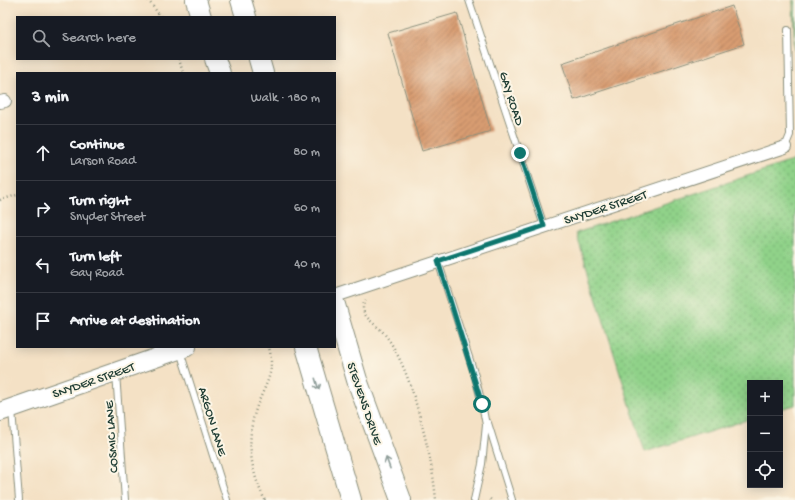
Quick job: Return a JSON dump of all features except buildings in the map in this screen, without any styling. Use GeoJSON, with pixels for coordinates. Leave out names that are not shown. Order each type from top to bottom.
{"type":"FeatureCollection","features":[{"type":"Feature","properties":{"kind":"main road"},"geometry":{"type":"LineString","coordinates":[[196,0],[202,16]]}},
{"type":"Feature","properties":{"kind":"main road"},"geometry":{"type":"LineString","coordinates":[[241,0],[246,16]]}},
{"type":"Feature","properties":{"kind":"main road"},"geometry":{"type":"LineString","coordinates":[[215,60],[220,72]]}},
{"type":"Feature","properties":{"kind":"main road"},"geometry":{"type":"LineString","coordinates":[[259,60],[263,72]]}},
{"type":"Feature","properties":{"kind":"main road","name":"STEVENS DRIVE"},"geometry":{"type":"LineString","coordinates":[[336,308],[357,380],[401,500]]}},
{"type":"Feature","properties":{"kind":"main road"},"geometry":{"type":"LineString","coordinates":[[306,348],[351,500]]}},
{"type":"Feature","properties":{"kind":"street","name":"SNYDER STREET"},"geometry":{"type":"LineString","coordinates":[[336,296],[784,147]]}},
{"type":"Feature","properties":{"kind":"street","name":"SNYDER STREET"},"geometry":{"type":"LineString","coordinates":[[6,410],[183,348]]}},
{"type":"Feature","properties":{"kind":"lane","name":"GAY ROAD"},"geometry":{"type":"LineString","coordinates":[[469,0],[544,226]]}},
{"type":"Feature","properties":{"kind":"lane"},"geometry":{"type":"LineString","coordinates":[[784,147],[790,135],[788,30]]}},
{"type":"Feature","properties":{"kind":"lane"},"geometry":{"type":"LineString","coordinates":[[438,261],[512,500]]}},
{"type":"Feature","properties":{"kind":"lane","name":"ARGON LANE"},"geometry":{"type":"LineString","coordinates":[[183,348],[227,500]]}},
{"type":"Feature","properties":{"kind":"lane","name":"COSMIC LANE"},"geometry":{"type":"LineString","coordinates":[[116,372],[125,500]]}},
{"type":"Feature","properties":{"kind":"lane"},"geometry":{"type":"LineString","coordinates":[[474,500],[482,464],[486,425],[482,404]]}},
{"type":"Feature","properties":{"kind":"lane"},"geometry":{"type":"LineString","coordinates":[[6,410],[19,500]]}},
{"type":"Feature","properties":{"kind":"path"},"geometry":{"type":"LineString","coordinates":[[148,0],[160,16]]}},
{"type":"Feature","properties":{"kind":"path"},"geometry":{"type":"LineString","coordinates":[[179,60],[183,72]]}},
{"type":"Feature","properties":{"kind":"path"},"geometry":{"type":"LineString","coordinates":[[0,200],[16,195]]}},
{"type":"Feature","properties":{"kind":"path"},"geometry":{"type":"LineString","coordinates":[[366,300],[363,309],[365,315],[383,332],[394,346],[411,385],[430,453],[436,500]]}},
{"type":"Feature","properties":{"kind":"path"},"geometry":{"type":"LineString","coordinates":[[265,500],[256,479],[252,459],[251,443],[255,412],[270,376],[271,367],[269,348]]}},
{"type":"Feature","properties":{"kind":"green space"},"geometry":{"type":"Polygon","coordinates":[[[793,0],[795,0],[795,70],[793,0]]]}},
{"type":"Feature","properties":{"kind":"green space"},"geometry":{"type":"Polygon","coordinates":[[[795,160],[795,405],[783,408],[783,380],[747,380],[747,420],[645,452],[576,233],[795,160]]]}},
{"type":"Feature","properties":{"kind":"route"},"geometry":{"type":"LineString","coordinates":[[482,404],[475,376],[438,261],[544,226],[520,153]]}}]}
